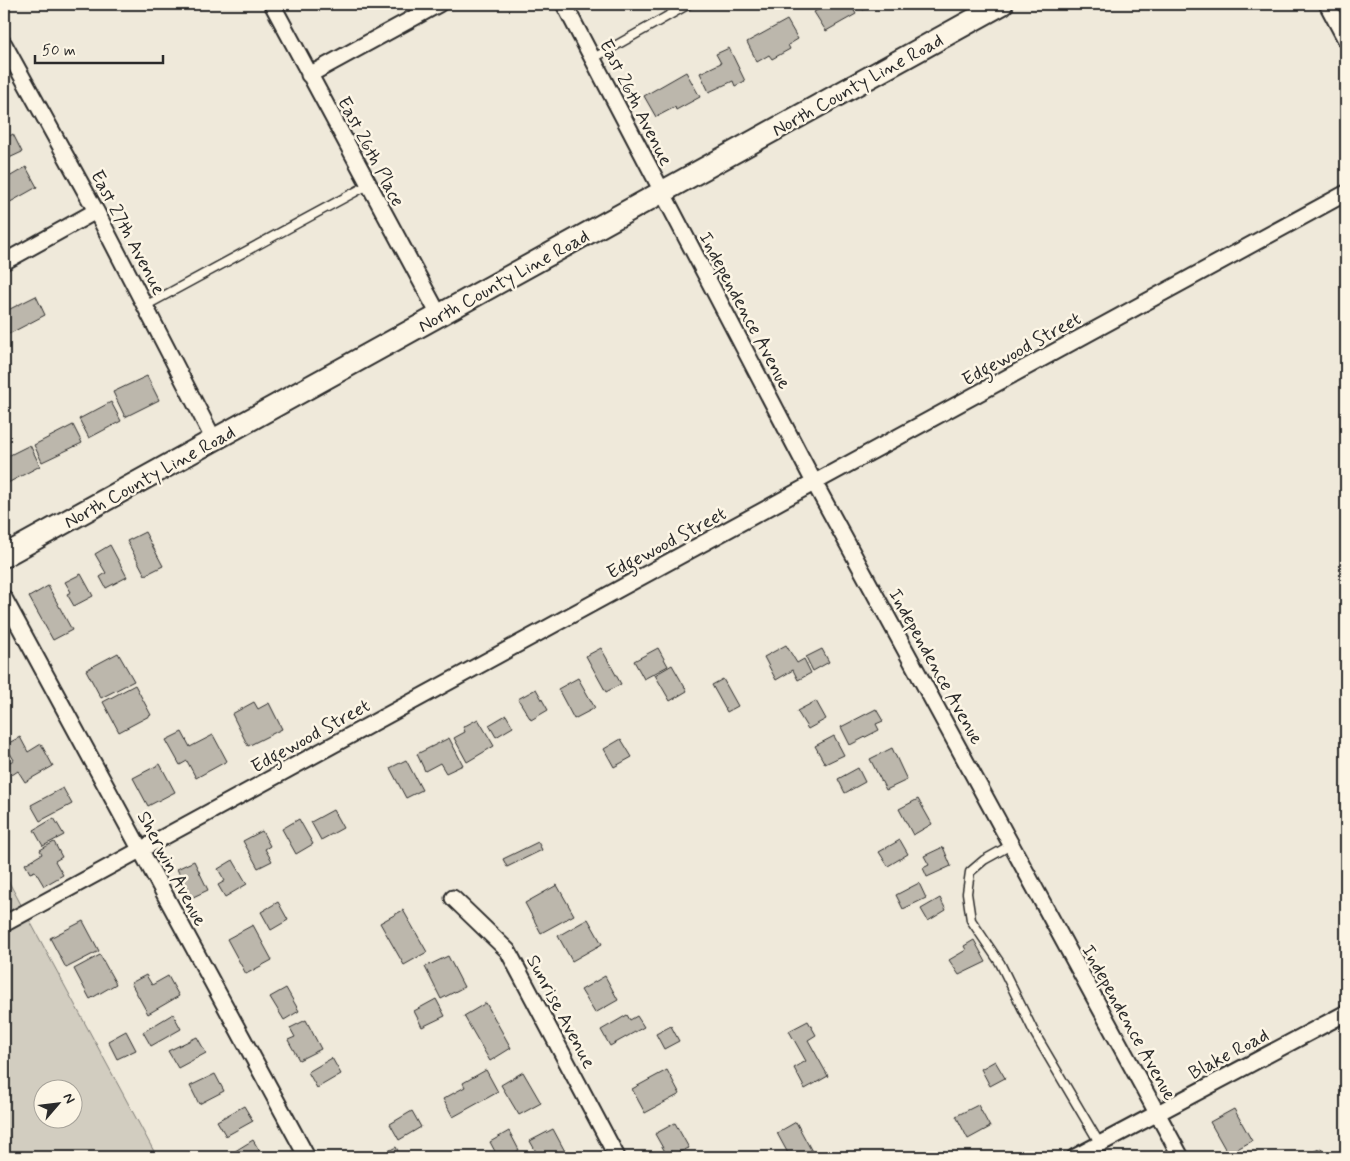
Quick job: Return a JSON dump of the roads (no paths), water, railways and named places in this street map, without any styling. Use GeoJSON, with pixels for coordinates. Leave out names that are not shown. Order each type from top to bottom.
{"type":"FeatureCollection","features":[{"type":"Feature","properties":{"kind":"main road","name":"North County Line Road"},"geometry":{"type":"LineString","coordinates":[[4,556],[1002,4]]}},
{"type":"Feature","properties":{"kind":"street","name":"East 26th Place"},"geometry":{"type":"LineString","coordinates":[[272,4],[308,75],[439,316]]}},
{"type":"Feature","properties":{"kind":"street"},"geometry":{"type":"LineString","coordinates":[[308,75],[421,8],[439,4]]}},
{"type":"Feature","properties":{"kind":"street","name":"East 26th Avenue"},"geometry":{"type":"LineString","coordinates":[[564,4],[661,192]]}},
{"type":"Feature","properties":{"kind":"street"},"geometry":{"type":"LineString","coordinates":[[1327,4],[1346,40]]}},
{"type":"Feature","properties":{"kind":"street","name":"East 27th Avenue"},"geometry":{"type":"LineString","coordinates":[[4,44],[96,211],[214,440]]}},
{"type":"Feature","properties":{"kind":"street","name":"Independence Avenue"},"geometry":{"type":"LineString","coordinates":[[661,192],[814,484],[1181,1157]]}},
{"type":"Feature","properties":{"kind":"street","name":"Edgewood Street"},"geometry":{"type":"LineString","coordinates":[[4,924],[1346,193]]}},
{"type":"Feature","properties":{"kind":"street"},"geometry":{"type":"LineString","coordinates":[[4,262],[96,211]]}},
{"type":"Feature","properties":{"kind":"street","name":"Sherwin Avenue"},"geometry":{"type":"LineString","coordinates":[[4,598],[307,1157]]}},
{"type":"Feature","properties":{"kind":"street","name":"Sunrise Avenue"},"geometry":{"type":"LineString","coordinates":[[453,898],[508,951],[616,1157]]}},
{"type":"Feature","properties":{"kind":"street","name":"Blake Road"},"geometry":{"type":"LineString","coordinates":[[1075,1157],[1346,1013]]}},
{"type":"Feature","properties":{"kind":"lane"},"geometry":{"type":"LineString","coordinates":[[592,59],[689,4]]}},
{"type":"Feature","properties":{"kind":"lane"},"geometry":{"type":"LineString","coordinates":[[145,306],[368,185]]}},
{"type":"Feature","properties":{"kind":"lane"},"geometry":{"type":"LineString","coordinates":[[1011,845],[984,860],[970,872],[967,893],[972,920],[1000,963],[1034,1032],[1100,1144]]}}]}
